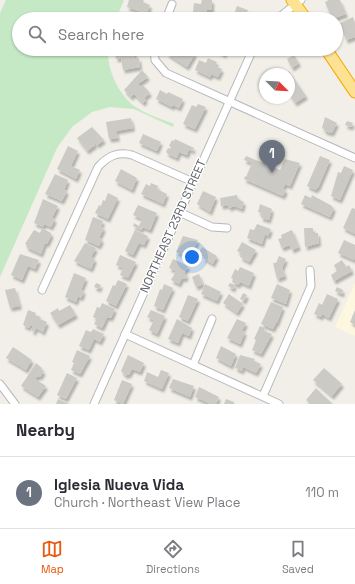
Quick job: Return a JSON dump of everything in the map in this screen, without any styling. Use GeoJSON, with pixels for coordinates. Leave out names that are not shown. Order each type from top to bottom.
{"type":"FeatureCollection","features":[{"type":"Feature","properties":{"kind":"highway"},"geometry":{"type":"LineString","coordinates":[[296,1],[302,12]]}},
{"type":"Feature","properties":{"kind":"highway"},"geometry":{"type":"LineString","coordinates":[[331,56],[355,92]]}},
{"type":"Feature","properties":{"kind":"street"},"geometry":{"type":"LineString","coordinates":[[284,12],[296,1]]}},
{"type":"Feature","properties":{"kind":"street"},"geometry":{"type":"LineString","coordinates":[[169,12],[172,4]]}},
{"type":"Feature","properties":{"kind":"street"},"geometry":{"type":"LineString","coordinates":[[155,56],[155,60],[166,73],[355,158]]}},
{"type":"Feature","properties":{"kind":"street","name":"NORTHEAST 23RD STREET"},"geometry":{"type":"LineString","coordinates":[[94,404],[250,56]]}},
{"type":"Feature","properties":{"kind":"street"},"geometry":{"type":"LineString","coordinates":[[42,290],[98,167],[105,160],[114,155],[123,153],[132,155],[193,182]]}},
{"type":"Feature","properties":{"kind":"street"},"geometry":{"type":"LineString","coordinates":[[180,212],[212,227],[227,228]]}},
{"type":"Feature","properties":{"kind":"street"},"geometry":{"type":"LineString","coordinates":[[263,396],[311,286],[310,270]]}},
{"type":"Feature","properties":{"kind":"street"},"geometry":{"type":"LineString","coordinates":[[193,365],[212,319]]}},
{"type":"Feature","properties":{"kind":"street"},"geometry":{"type":"LineString","coordinates":[[125,334],[279,404]]}},
{"type":"Feature","properties":{"kind":"street"},"geometry":{"type":"LineString","coordinates":[[0,384],[16,404]]}},
{"type":"Feature","properties":{"kind":"shaded area"},"geometry":{"type":"Polygon","coordinates":[[[355,283],[355,336],[335,327],[355,283]]]}},
{"type":"Feature","properties":{"kind":"green space"},"geometry":{"type":"Polygon","coordinates":[[[6,0],[124,0],[119,12],[12,12],[12,56],[108,56],[109,65],[118,88],[128,101],[143,111],[174,124],[173,127],[134,109],[110,107],[92,112],[72,127],[57,148],[0,277],[0,13],[6,0]]]}},
{"type":"Feature","properties":{"kind":"building"},"geometry":{"type":"Polygon","coordinates":[[[129,0],[144,0],[143,2],[150,5],[148,12],[141,12],[127,7],[129,0]]]}},
{"type":"Feature","properties":{"kind":"building"},"geometry":{"type":"Polygon","coordinates":[[[202,0],[212,0],[212,10],[207,10],[207,12],[193,12],[194,3],[201,4],[202,0]]]}},
{"type":"Feature","properties":{"kind":"building"},"geometry":{"type":"Polygon","coordinates":[[[329,0],[340,0],[346,14],[343,15],[343,12],[329,12],[325,2],[329,0]]]}},
{"type":"Feature","properties":{"kind":"building"},"geometry":{"type":"Polygon","coordinates":[[[237,6],[248,10],[247,12],[235,12],[237,6]]]}},
{"type":"Feature","properties":{"kind":"building"},"geometry":{"type":"Polygon","coordinates":[[[353,17],[355,24],[355,37],[346,40],[343,32],[343,22],[353,17]]]}},
{"type":"Feature","properties":{"kind":"building"},"geometry":{"type":"Polygon","coordinates":[[[116,56],[135,56],[131,59],[139,58],[140,67],[123,70],[121,58],[116,59],[116,56]]]}},
{"type":"Feature","properties":{"kind":"building"},"geometry":{"type":"Polygon","coordinates":[[[170,56],[194,56],[187,67],[170,56]]]}},
{"type":"Feature","properties":{"kind":"building"},"geometry":{"type":"Polygon","coordinates":[[[295,56],[299,63],[292,68],[287,59],[295,56]]]}},
{"type":"Feature","properties":{"kind":"building"},"geometry":{"type":"Polygon","coordinates":[[[208,58],[217,62],[215,66],[222,69],[218,77],[211,74],[210,77],[195,70],[199,60],[206,63],[208,58]]]}},
{"type":"Feature","properties":{"kind":"building"},"geometry":{"type":"Polygon","coordinates":[[[142,70],[148,77],[138,84],[141,87],[143,85],[150,93],[144,98],[146,100],[143,103],[134,94],[131,97],[124,90],[142,70]]]}},
{"type":"Feature","properties":{"kind":"building"},"geometry":{"type":"Polygon","coordinates":[[[295,80],[306,96],[295,103],[295,80]]]}},
{"type":"Feature","properties":{"kind":"building"},"geometry":{"type":"Polygon","coordinates":[[[160,90],[183,99],[179,108],[173,105],[172,107],[156,99],[160,90]]]}},
{"type":"Feature","properties":{"kind":"building"},"geometry":{"type":"Polygon","coordinates":[[[198,104],[206,107],[195,129],[183,124],[192,105],[196,107],[198,104]]]}},
{"type":"Feature","properties":{"kind":"building"},"geometry":{"type":"Polygon","coordinates":[[[325,117],[337,123],[332,133],[324,131],[325,130],[322,128],[325,117]]]}},
{"type":"Feature","properties":{"kind":"building"},"geometry":{"type":"Polygon","coordinates":[[[131,118],[133,128],[116,131],[118,138],[109,139],[106,122],[131,118]]]}},
{"type":"Feature","properties":{"kind":"building"},"geometry":{"type":"Polygon","coordinates":[[[347,121],[353,123],[351,127],[345,125],[347,121]]]}},
{"type":"Feature","properties":{"kind":"building"},"geometry":{"type":"Polygon","coordinates":[[[92,127],[104,140],[97,145],[93,139],[95,145],[87,151],[77,138],[92,127]]]}},
{"type":"Feature","properties":{"kind":"building"},"geometry":{"type":"Polygon","coordinates":[[[143,134],[161,142],[157,151],[139,143],[143,134]]]}},
{"type":"Feature","properties":{"kind":"building"},"geometry":{"type":"Polygon","coordinates":[[[175,139],[194,148],[192,151],[189,149],[187,155],[179,152],[177,158],[168,154],[166,152],[168,148],[170,149],[171,147],[169,146],[172,140],[174,141],[175,139]]]}},
{"type":"Feature","properties":{"kind":"building"},"geometry":{"type":"Polygon","coordinates":[[[68,146],[78,151],[71,166],[80,170],[76,179],[57,169],[68,146]]]}},
{"type":"Feature","properties":{"kind":"building"},"geometry":{"type":"Polygon","coordinates":[[[246,156],[280,170],[285,159],[300,163],[290,186],[285,184],[283,189],[286,190],[283,196],[244,179],[252,163],[244,160],[246,156]]]}},
{"type":"Feature","properties":{"kind":"building"},"geometry":{"type":"Polygon","coordinates":[[[320,156],[330,160],[316,190],[307,186],[320,156]]]}},
{"type":"Feature","properties":{"kind":"building"},"geometry":{"type":"Polygon","coordinates":[[[344,166],[353,170],[340,200],[331,196],[338,172],[341,173],[344,166]]]}},
{"type":"Feature","properties":{"kind":"building"},"geometry":{"type":"Polygon","coordinates":[[[121,169],[137,178],[132,190],[115,181],[121,169]]]}},
{"type":"Feature","properties":{"kind":"building"},"geometry":{"type":"Polygon","coordinates":[[[55,174],[68,180],[64,190],[67,191],[62,201],[45,194],[55,174]]]}},
{"type":"Feature","properties":{"kind":"building"},"geometry":{"type":"Polygon","coordinates":[[[151,183],[158,186],[157,189],[167,194],[163,204],[141,194],[146,184],[150,186],[151,183]]]}},
{"type":"Feature","properties":{"kind":"building"},"geometry":{"type":"Polygon","coordinates":[[[203,191],[216,197],[210,212],[197,204],[203,191]]]}},
{"type":"Feature","properties":{"kind":"building"},"geometry":{"type":"Polygon","coordinates":[[[108,193],[118,198],[108,219],[95,213],[99,205],[101,206],[103,200],[105,201],[108,193]]]}},
{"type":"Feature","properties":{"kind":"building"},"geometry":{"type":"Polygon","coordinates":[[[237,195],[238,199],[244,202],[242,209],[234,206],[229,208],[228,205],[221,206],[220,198],[237,195]]]}},
{"type":"Feature","properties":{"kind":"building"},"geometry":{"type":"Polygon","coordinates":[[[305,195],[311,198],[312,195],[332,206],[334,208],[330,217],[301,204],[305,195]]]}},
{"type":"Feature","properties":{"kind":"building"},"geometry":{"type":"Polygon","coordinates":[[[43,199],[58,206],[52,218],[55,219],[51,227],[44,224],[43,227],[34,223],[43,199]]]}},
{"type":"Feature","properties":{"kind":"building"},"geometry":{"type":"Polygon","coordinates":[[[260,204],[272,209],[269,220],[261,218],[262,213],[258,212],[260,204]]]}},
{"type":"Feature","properties":{"kind":"building"},"geometry":{"type":"Polygon","coordinates":[[[138,205],[157,213],[150,230],[142,227],[141,230],[133,226],[134,223],[139,226],[142,219],[133,215],[138,205]]]}},
{"type":"Feature","properties":{"kind":"building"},"geometry":{"type":"Polygon","coordinates":[[[352,208],[355,209],[355,234],[343,228],[352,208]]]}},
{"type":"Feature","properties":{"kind":"building"},"geometry":{"type":"Polygon","coordinates":[[[93,217],[103,221],[101,227],[104,228],[99,238],[102,239],[99,246],[85,240],[93,217]]]}},
{"type":"Feature","properties":{"kind":"building"},"geometry":{"type":"Polygon","coordinates":[[[257,224],[271,229],[268,236],[265,234],[262,244],[247,238],[250,229],[254,230],[257,224]]]}},
{"type":"Feature","properties":{"kind":"building"},"geometry":{"type":"Polygon","coordinates":[[[42,228],[51,233],[51,236],[47,244],[45,243],[41,254],[26,247],[27,245],[25,244],[34,230],[40,233],[42,228]]]}},
{"type":"Feature","properties":{"kind":"building"},"geometry":{"type":"Polygon","coordinates":[[[304,228],[313,228],[313,233],[318,233],[319,243],[305,247],[304,228]]]}},
{"type":"Feature","properties":{"kind":"building"},"geometry":{"type":"Polygon","coordinates":[[[135,230],[148,236],[144,245],[139,243],[133,255],[125,251],[135,230]]]}},
{"type":"Feature","properties":{"kind":"building"},"geometry":{"type":"Polygon","coordinates":[[[292,230],[299,247],[292,250],[290,245],[282,248],[278,239],[282,238],[281,235],[292,230]]]}},
{"type":"Feature","properties":{"kind":"building"},"geometry":{"type":"Polygon","coordinates":[[[183,236],[198,240],[192,253],[188,251],[187,255],[176,252],[183,236]]]}},
{"type":"Feature","properties":{"kind":"building"},"geometry":{"type":"Polygon","coordinates":[[[344,240],[355,245],[354,260],[338,253],[344,240]]]}},
{"type":"Feature","properties":{"kind":"building"},"geometry":{"type":"Polygon","coordinates":[[[242,242],[256,250],[249,262],[240,257],[242,253],[237,251],[242,242]]]}},
{"type":"Feature","properties":{"kind":"building"},"geometry":{"type":"Polygon","coordinates":[[[85,243],[96,248],[91,257],[95,259],[91,269],[74,261],[85,243]]]}},
{"type":"Feature","properties":{"kind":"building"},"geometry":{"type":"Polygon","coordinates":[[[202,247],[217,256],[213,264],[203,258],[205,255],[199,252],[202,247]]]}},
{"type":"Feature","properties":{"kind":"building"},"geometry":{"type":"Polygon","coordinates":[[[20,254],[39,260],[35,269],[28,266],[22,280],[11,275],[20,254]]]}},
{"type":"Feature","properties":{"kind":"building"},"geometry":{"type":"Polygon","coordinates":[[[120,255],[136,262],[128,278],[120,275],[123,268],[116,265],[120,255]]]}},
{"type":"Feature","properties":{"kind":"building"},"geometry":{"type":"Polygon","coordinates":[[[279,256],[286,259],[282,268],[285,276],[277,279],[273,263],[276,263],[279,256]]]}},
{"type":"Feature","properties":{"kind":"building"},"geometry":{"type":"Polygon","coordinates":[[[173,259],[188,266],[184,274],[187,275],[185,279],[182,278],[179,284],[171,280],[176,271],[169,268],[173,259]]]}},
{"type":"Feature","properties":{"kind":"building"},"geometry":{"type":"Polygon","coordinates":[[[342,260],[346,267],[349,265],[352,271],[334,281],[331,275],[337,271],[334,265],[342,260]]]}},
{"type":"Feature","properties":{"kind":"building"},"geometry":{"type":"Polygon","coordinates":[[[240,267],[254,273],[249,286],[240,282],[238,285],[232,282],[233,279],[231,278],[235,269],[238,271],[240,267]]]}},
{"type":"Feature","properties":{"kind":"building"},"geometry":{"type":"Polygon","coordinates":[[[74,273],[86,278],[81,290],[84,291],[81,298],[78,296],[76,302],[65,297],[74,273]]]}},
{"type":"Feature","properties":{"kind":"building"},"geometry":{"type":"Polygon","coordinates":[[[199,274],[203,284],[196,287],[192,277],[199,274]]]}},
{"type":"Feature","properties":{"kind":"building"},"geometry":{"type":"Polygon","coordinates":[[[118,280],[127,284],[116,306],[106,301],[113,285],[115,286],[118,280]]]}},
{"type":"Feature","properties":{"kind":"building"},"geometry":{"type":"Polygon","coordinates":[[[96,283],[101,285],[99,289],[94,287],[96,283]]]}},
{"type":"Feature","properties":{"kind":"building"},"geometry":{"type":"Polygon","coordinates":[[[230,283],[235,285],[233,289],[228,286],[230,283]]]}},
{"type":"Feature","properties":{"kind":"building"},"geometry":{"type":"Polygon","coordinates":[[[164,284],[173,288],[163,310],[154,306],[160,289],[162,290],[164,284]]]}},
{"type":"Feature","properties":{"kind":"building"},"geometry":{"type":"Polygon","coordinates":[[[205,284],[221,292],[217,301],[201,294],[205,284]]]}},
{"type":"Feature","properties":{"kind":"building"},"geometry":{"type":"Polygon","coordinates":[[[277,284],[290,290],[286,304],[271,298],[277,284]]]}},
{"type":"Feature","properties":{"kind":"building"},"geometry":{"type":"Polygon","coordinates":[[[337,287],[343,290],[342,294],[335,291],[337,287]]]}},
{"type":"Feature","properties":{"kind":"building"},"geometry":{"type":"Polygon","coordinates":[[[15,288],[20,306],[10,308],[5,290],[15,288]]]}},
{"type":"Feature","properties":{"kind":"building"},"geometry":{"type":"Polygon","coordinates":[[[243,293],[247,295],[244,301],[240,299],[243,293]]]}},
{"type":"Feature","properties":{"kind":"building"},"geometry":{"type":"Polygon","coordinates":[[[229,294],[243,304],[237,313],[223,303],[229,294]]]}},
{"type":"Feature","properties":{"kind":"building"},"geometry":{"type":"Polygon","coordinates":[[[327,294],[338,299],[329,318],[322,314],[321,317],[314,314],[319,303],[322,305],[327,294]]]}},
{"type":"Feature","properties":{"kind":"building"},"geometry":{"type":"Polygon","coordinates":[[[188,295],[198,299],[188,321],[179,317],[188,295]]]}},
{"type":"Feature","properties":{"kind":"building"},"geometry":{"type":"Polygon","coordinates":[[[271,302],[283,307],[273,329],[261,324],[271,302]]]}},
{"type":"Feature","properties":{"kind":"building"},"geometry":{"type":"Polygon","coordinates":[[[102,303],[115,309],[111,318],[107,317],[102,328],[94,324],[97,319],[93,317],[97,307],[100,308],[102,303]]]}},
{"type":"Feature","properties":{"kind":"building"},"geometry":{"type":"Polygon","coordinates":[[[70,305],[76,315],[58,325],[50,313],[58,308],[59,311],[70,305]]]}},
{"type":"Feature","properties":{"kind":"building"},"geometry":{"type":"Polygon","coordinates":[[[28,310],[36,313],[35,315],[41,317],[40,319],[47,322],[43,332],[36,328],[34,332],[31,330],[33,326],[30,325],[29,328],[23,325],[28,310]]]}},
{"type":"Feature","properties":{"kind":"building"},"geometry":{"type":"Polygon","coordinates":[[[151,310],[165,316],[157,334],[149,330],[154,320],[147,317],[151,310]]]}},
{"type":"Feature","properties":{"kind":"building"},"geometry":{"type":"Polygon","coordinates":[[[355,310],[355,325],[350,322],[355,310]]]}},
{"type":"Feature","properties":{"kind":"building"},"geometry":{"type":"Polygon","coordinates":[[[177,319],[192,328],[189,336],[182,333],[178,343],[168,339],[177,319]]]}},
{"type":"Feature","properties":{"kind":"building"},"geometry":{"type":"Polygon","coordinates":[[[237,319],[246,323],[242,331],[245,332],[240,344],[227,338],[237,319]]]}},
{"type":"Feature","properties":{"kind":"building"},"geometry":{"type":"Polygon","coordinates":[[[260,326],[265,328],[264,331],[272,334],[261,354],[252,350],[256,340],[254,339],[260,326]]]}},
{"type":"Feature","properties":{"kind":"building"},"geometry":{"type":"Polygon","coordinates":[[[93,329],[104,334],[100,342],[94,339],[89,350],[79,346],[86,330],[91,332],[93,329]]]}},
{"type":"Feature","properties":{"kind":"building"},"geometry":{"type":"Polygon","coordinates":[[[221,346],[236,354],[231,366],[216,358],[221,346]]]}},
{"type":"Feature","properties":{"kind":"building"},"geometry":{"type":"Polygon","coordinates":[[[13,347],[32,360],[26,370],[6,358],[13,347]]]}},
{"type":"Feature","properties":{"kind":"building"},"geometry":{"type":"Polygon","coordinates":[[[77,350],[90,356],[80,374],[71,370],[74,363],[72,362],[77,350]]]}},
{"type":"Feature","properties":{"kind":"building"},"geometry":{"type":"Polygon","coordinates":[[[128,355],[144,363],[140,372],[132,369],[129,375],[127,374],[126,376],[121,371],[128,355]]]}},
{"type":"Feature","properties":{"kind":"building"},"geometry":{"type":"Polygon","coordinates":[[[240,355],[255,359],[254,361],[261,364],[256,373],[243,367],[242,371],[235,368],[240,355]]]}},
{"type":"Feature","properties":{"kind":"building"},"geometry":{"type":"Polygon","coordinates":[[[36,363],[42,368],[41,370],[44,371],[40,377],[38,376],[35,379],[46,386],[38,397],[21,386],[36,363]]]}},
{"type":"Feature","properties":{"kind":"building"},"geometry":{"type":"Polygon","coordinates":[[[324,368],[342,384],[332,396],[313,380],[324,368]]]}},
{"type":"Feature","properties":{"kind":"building"},"geometry":{"type":"Polygon","coordinates":[[[161,370],[169,373],[162,389],[144,381],[147,372],[158,377],[161,370]]]}},
{"type":"Feature","properties":{"kind":"building"},"geometry":{"type":"Polygon","coordinates":[[[67,373],[77,378],[66,399],[57,395],[67,373]]]}},
{"type":"Feature","properties":{"kind":"building"},"geometry":{"type":"Polygon","coordinates":[[[173,379],[194,386],[190,397],[169,388],[173,379]]]}},
{"type":"Feature","properties":{"kind":"building"},"geometry":{"type":"Polygon","coordinates":[[[122,380],[132,384],[123,404],[114,400],[122,380]]]}},
{"type":"Feature","properties":{"kind":"building"},"geometry":{"type":"Polygon","coordinates":[[[199,387],[219,397],[216,404],[211,404],[195,397],[199,387]]]}},
{"type":"Feature","properties":{"kind":"building"},"geometry":{"type":"Polygon","coordinates":[[[316,388],[333,404],[310,404],[306,400],[316,388]]]}},
{"type":"Feature","properties":{"kind":"building"},"geometry":{"type":"Polygon","coordinates":[[[58,399],[69,404],[56,404],[58,399]]]}},
{"type":"Feature","properties":{"kind":"building"},"geometry":{"type":"Polygon","coordinates":[[[226,399],[234,402],[234,404],[224,404],[226,399]]]}},
{"type":"Feature","properties":{"kind":"place","name":"Iglesia Nueva Vida"},"geometry":{"type":"Point","coordinates":[272,173]}}]}
